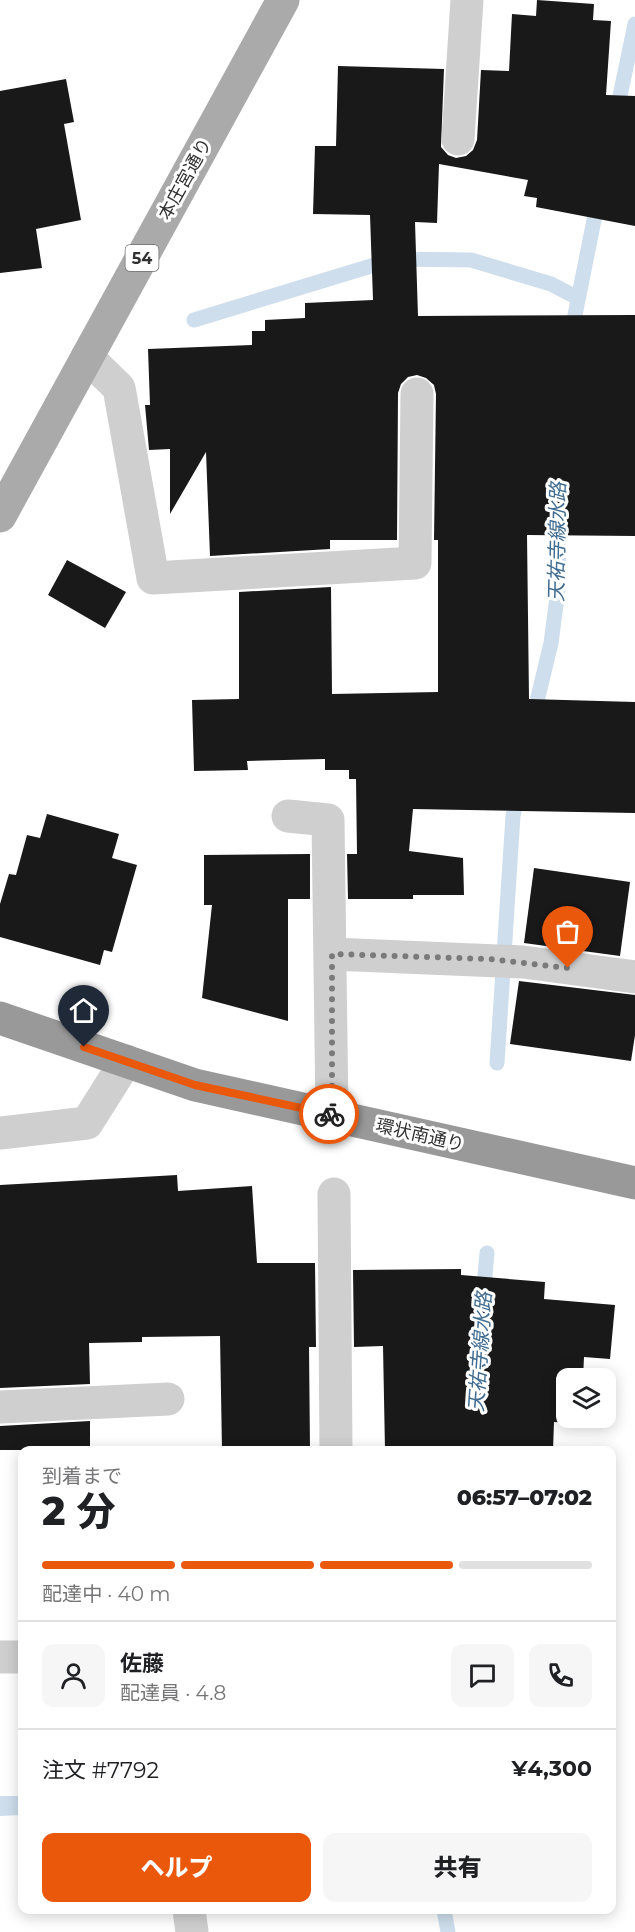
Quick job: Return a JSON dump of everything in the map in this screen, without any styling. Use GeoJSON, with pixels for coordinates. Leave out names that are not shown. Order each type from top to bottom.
{"type":"FeatureCollection","features":[{"type":"Feature","properties":{"kind":"highway","name":"環状南通り"},"geometry":{"type":"LineString","coordinates":[[0,1018],[195,1085],[635,1183]]}},
{"type":"Feature","properties":{"kind":"main road","name":"本庄宮通り"},"geometry":{"type":"LineString","coordinates":[[0,516],[283,0]]}},
{"type":"Feature","properties":{"kind":"street"},"geometry":{"type":"LineString","coordinates":[[458,139],[467,0]]}},
{"type":"Feature","properties":{"kind":"street"},"geometry":{"type":"LineString","coordinates":[[87,357],[119,388],[153,578],[415,563],[417,394]]}},
{"type":"Feature","properties":{"kind":"street"},"geometry":{"type":"LineString","coordinates":[[288,816],[328,820],[332,954],[332,1115]]}},
{"type":"Feature","properties":{"kind":"street"},"geometry":{"type":"LineString","coordinates":[[332,954],[489,959],[635,977]]}},
{"type":"Feature","properties":{"kind":"street"},"geometry":{"type":"LineString","coordinates":[[0,1133],[87,1123],[126,1061]]}},
{"type":"Feature","properties":{"kind":"street"},"geometry":{"type":"LineString","coordinates":[[334,1194],[336,1446]]}},
{"type":"Feature","properties":{"kind":"street"},"geometry":{"type":"LineString","coordinates":[[0,1407],[168,1399]]}},
{"type":"Feature","properties":{"kind":"street"},"geometry":{"type":"LineString","coordinates":[[0,1657],[18,1657]]}},
{"type":"Feature","properties":{"kind":"street"},"geometry":{"type":"LineString","coordinates":[[190,1914],[192,1932]]}},
{"type":"Feature","properties":{"kind":"water"},"geometry":{"type":"Polygon","coordinates":[[[0,1796],[18,1796],[18,1815],[0,1816],[0,1796]]]}},
{"type":"Feature","properties":{"kind":"building"},"geometry":{"type":"Polygon","coordinates":[[[537,0],[594,4],[593,20],[611,21],[606,95],[635,96],[635,226],[536,207],[537,198],[524,196],[528,180],[439,164],[437,223],[415,222],[418,316],[635,315],[635,536],[527,535],[529,699],[635,702],[635,813],[413,809],[409,851],[463,858],[464,895],[413,895],[413,899],[348,899],[347,854],[357,854],[356,779],[349,779],[349,770],[325,770],[325,759],[247,761],[248,770],[194,771],[192,700],[239,699],[239,592],[331,587],[332,694],[438,692],[438,540],[434,540],[436,394],[434,385],[426,378],[417,375],[408,377],[401,384],[398,393],[397,540],[330,540],[330,549],[210,556],[206,452],[170,514],[170,449],[149,450],[145,405],[150,405],[148,349],[252,345],[252,331],[265,331],[265,320],[305,318],[305,303],[373,300],[370,215],[313,214],[315,146],[336,146],[338,66],[444,69],[441,147],[448,155],[456,158],[466,156],[473,150],[477,140],[481,70],[509,71],[512,14],[536,16],[537,0]]]}},
{"type":"Feature","properties":{"kind":"building"},"geometry":{"type":"Polygon","coordinates":[[[66,79],[74,122],[64,124],[81,220],[36,229],[42,268],[0,273],[0,91],[66,79]]]}},
{"type":"Feature","properties":{"kind":"building"},"geometry":{"type":"Polygon","coordinates":[[[67,560],[126,592],[105,628],[48,595],[67,560]]]}},
{"type":"Feature","properties":{"kind":"building"},"geometry":{"type":"Polygon","coordinates":[[[47,814],[119,834],[112,858],[137,865],[112,952],[104,950],[100,965],[0,937],[0,904],[9,874],[16,875],[27,835],[40,838],[47,814]]]}},
{"type":"Feature","properties":{"kind":"building"},"geometry":{"type":"Polygon","coordinates":[[[310,854],[310,899],[288,899],[288,1021],[202,998],[212,905],[204,905],[204,855],[310,854]]]}},
{"type":"Feature","properties":{"kind":"building"},"geometry":{"type":"Polygon","coordinates":[[[534,868],[630,882],[620,956],[524,943],[534,868]]]}},
{"type":"Feature","properties":{"kind":"building"},"geometry":{"type":"Polygon","coordinates":[[[519,981],[635,995],[635,1035],[631,1061],[510,1044],[519,981]]]}},
{"type":"Feature","properties":{"kind":"building"},"geometry":{"type":"Polygon","coordinates":[[[177,1175],[178,1191],[252,1186],[257,1263],[315,1263],[316,1347],[309,1347],[310,1446],[222,1446],[220,1336],[142,1337],[142,1342],[89,1343],[90,1384],[0,1388],[0,1185],[177,1175]]]}},
{"type":"Feature","properties":{"kind":"building"},"geometry":{"type":"Polygon","coordinates":[[[461,1269],[461,1275],[545,1282],[544,1299],[615,1305],[610,1359],[584,1357],[583,1368],[556,1368],[556,1422],[554,1422],[553,1446],[385,1446],[383,1346],[354,1347],[353,1270],[461,1269]]]}},
{"type":"Feature","properties":{"kind":"building"},"geometry":{"type":"Polygon","coordinates":[[[90,1421],[90,1446],[18,1446],[18,1450],[0,1450],[0,1426],[90,1421]]]}},
{"type":"Feature","properties":{"kind":"waterway","name":"天祐寺線水路"},"geometry":{"type":"LineString","coordinates":[[616,115],[635,24]]}},
{"type":"Feature","properties":{"kind":"waterway","name":"天祐寺線水路"},"geometry":{"type":"LineString","coordinates":[[571,335],[598,200]]}},
{"type":"Feature","properties":{"kind":"waterway"},"geometry":{"type":"LineString","coordinates":[[194,320],[394,259],[471,260],[551,284],[578,298]]}},
{"type":"Feature","properties":{"kind":"waterway","name":"天祐寺線水路"},"geometry":{"type":"LineString","coordinates":[[533,718],[551,643],[559,582],[557,517]]}},
{"type":"Feature","properties":{"kind":"waterway","name":"天祐寺線水路"},"geometry":{"type":"LineString","coordinates":[[497,1063],[513,816],[518,792]]}},
{"type":"Feature","properties":{"kind":"waterway","name":"天祐寺線水路"},"geometry":{"type":"LineString","coordinates":[[483,1298],[487,1253]]}},
{"type":"Feature","properties":{"kind":"waterway","name":"天祐寺線水路"},"geometry":{"type":"LineString","coordinates":[[445,1914],[448,1932]]}},
{"type":"Feature","properties":{"kind":"way so far"},"geometry":{"type":"LineString","coordinates":[[329,1114],[332,1115],[332,954],[489,959],[568,968]]}},
{"type":"Feature","properties":{"kind":"route"},"geometry":{"type":"LineString","coordinates":[[84,1047],[195,1085],[329,1114]]}}]}
